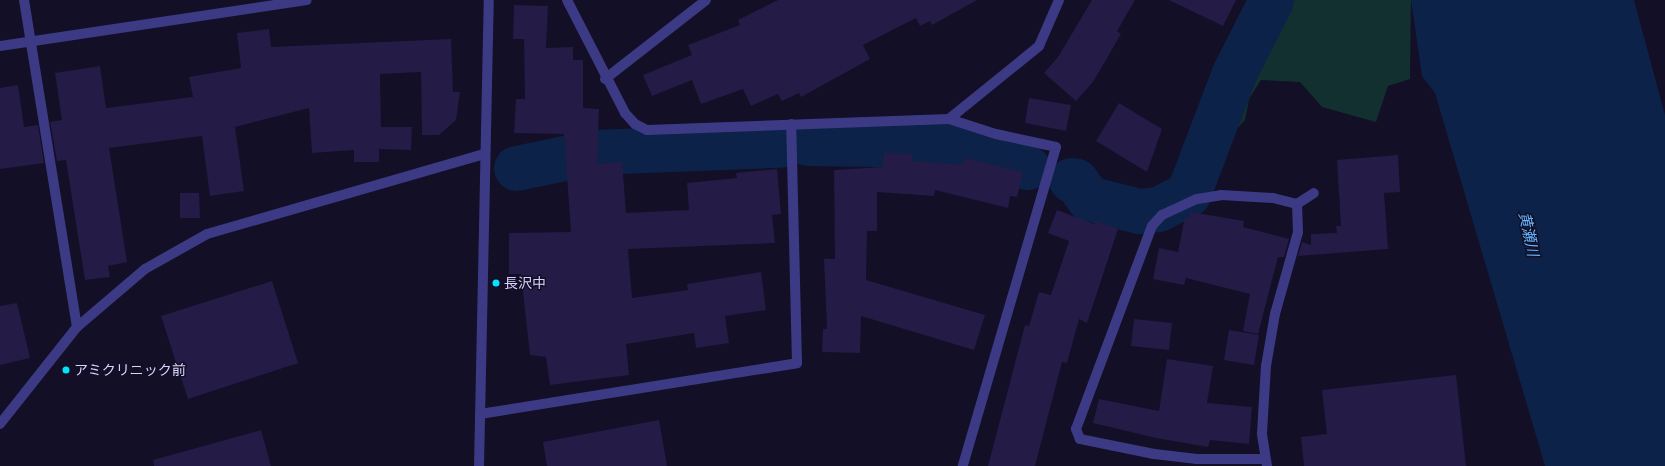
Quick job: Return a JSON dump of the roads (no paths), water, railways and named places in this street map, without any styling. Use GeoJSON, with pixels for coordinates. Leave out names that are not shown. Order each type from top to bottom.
{"type":"FeatureCollection","features":[{"type":"Feature","properties":{"kind":"street"},"geometry":{"type":"LineString","coordinates":[[24,0],[77,327]]}},
{"type":"Feature","properties":{"kind":"street"},"geometry":{"type":"LineString","coordinates":[[0,46],[306,0]]}},
{"type":"Feature","properties":{"kind":"street"},"geometry":{"type":"LineString","coordinates":[[479,466],[489,0]]}},
{"type":"Feature","properties":{"kind":"street"},"geometry":{"type":"LineString","coordinates":[[568,0],[605,79],[625,114],[635,124],[647,130],[949,119],[996,134],[1056,147],[963,466]]}},
{"type":"Feature","properties":{"kind":"street"},"geometry":{"type":"LineString","coordinates":[[605,79],[706,0]]}},
{"type":"Feature","properties":{"kind":"street"},"geometry":{"type":"LineString","coordinates":[[949,119],[1039,46],[1058,0]]}},
{"type":"Feature","properties":{"kind":"street"},"geometry":{"type":"LineString","coordinates":[[480,414],[797,362],[791,124]]}},
{"type":"Feature","properties":{"kind":"street"},"geometry":{"type":"LineString","coordinates":[[0,424],[77,327],[145,269],[207,234],[485,154]]}},
{"type":"Feature","properties":{"kind":"street"},"geometry":{"type":"LineString","coordinates":[[1297,204],[1298,232],[1275,314],[1266,366],[1262,433],[1266,462],[1197,459],[1154,454],[1080,439],[1076,429],[1152,226],[1162,215],[1197,199],[1221,195],[1273,198],[1297,204],[1314,193]]}},
{"type":"Feature","properties":{"kind":"water","name":"黄瀬川"},"geometry":{"type":"Polygon","coordinates":[[[1411,0],[1634,0],[1665,115],[1665,466],[1545,466],[1435,93],[1422,76],[1411,0]]]}},
{"type":"Feature","properties":{"kind":"waterway"},"geometry":{"type":"LineString","coordinates":[[1071,180],[1076,181],[1088,198],[1139,211],[1158,209],[1188,194],[1234,73],[1271,0]]}},
{"type":"Feature","properties":{"kind":"waterway"},"geometry":{"type":"LineString","coordinates":[[808,143],[941,145],[973,150],[1027,167]]}},
{"type":"Feature","properties":{"kind":"waterway"},"geometry":{"type":"LineString","coordinates":[[516,168],[594,152],[780,145]]}},
{"type":"Feature","properties":{"kind":"place","name":"長沢中"},"geometry":{"type":"Point","coordinates":[496,283]}},
{"type":"Feature","properties":{"kind":"place","name":"アミクリニック前"},"geometry":{"type":"Point","coordinates":[66,370]}}]}
